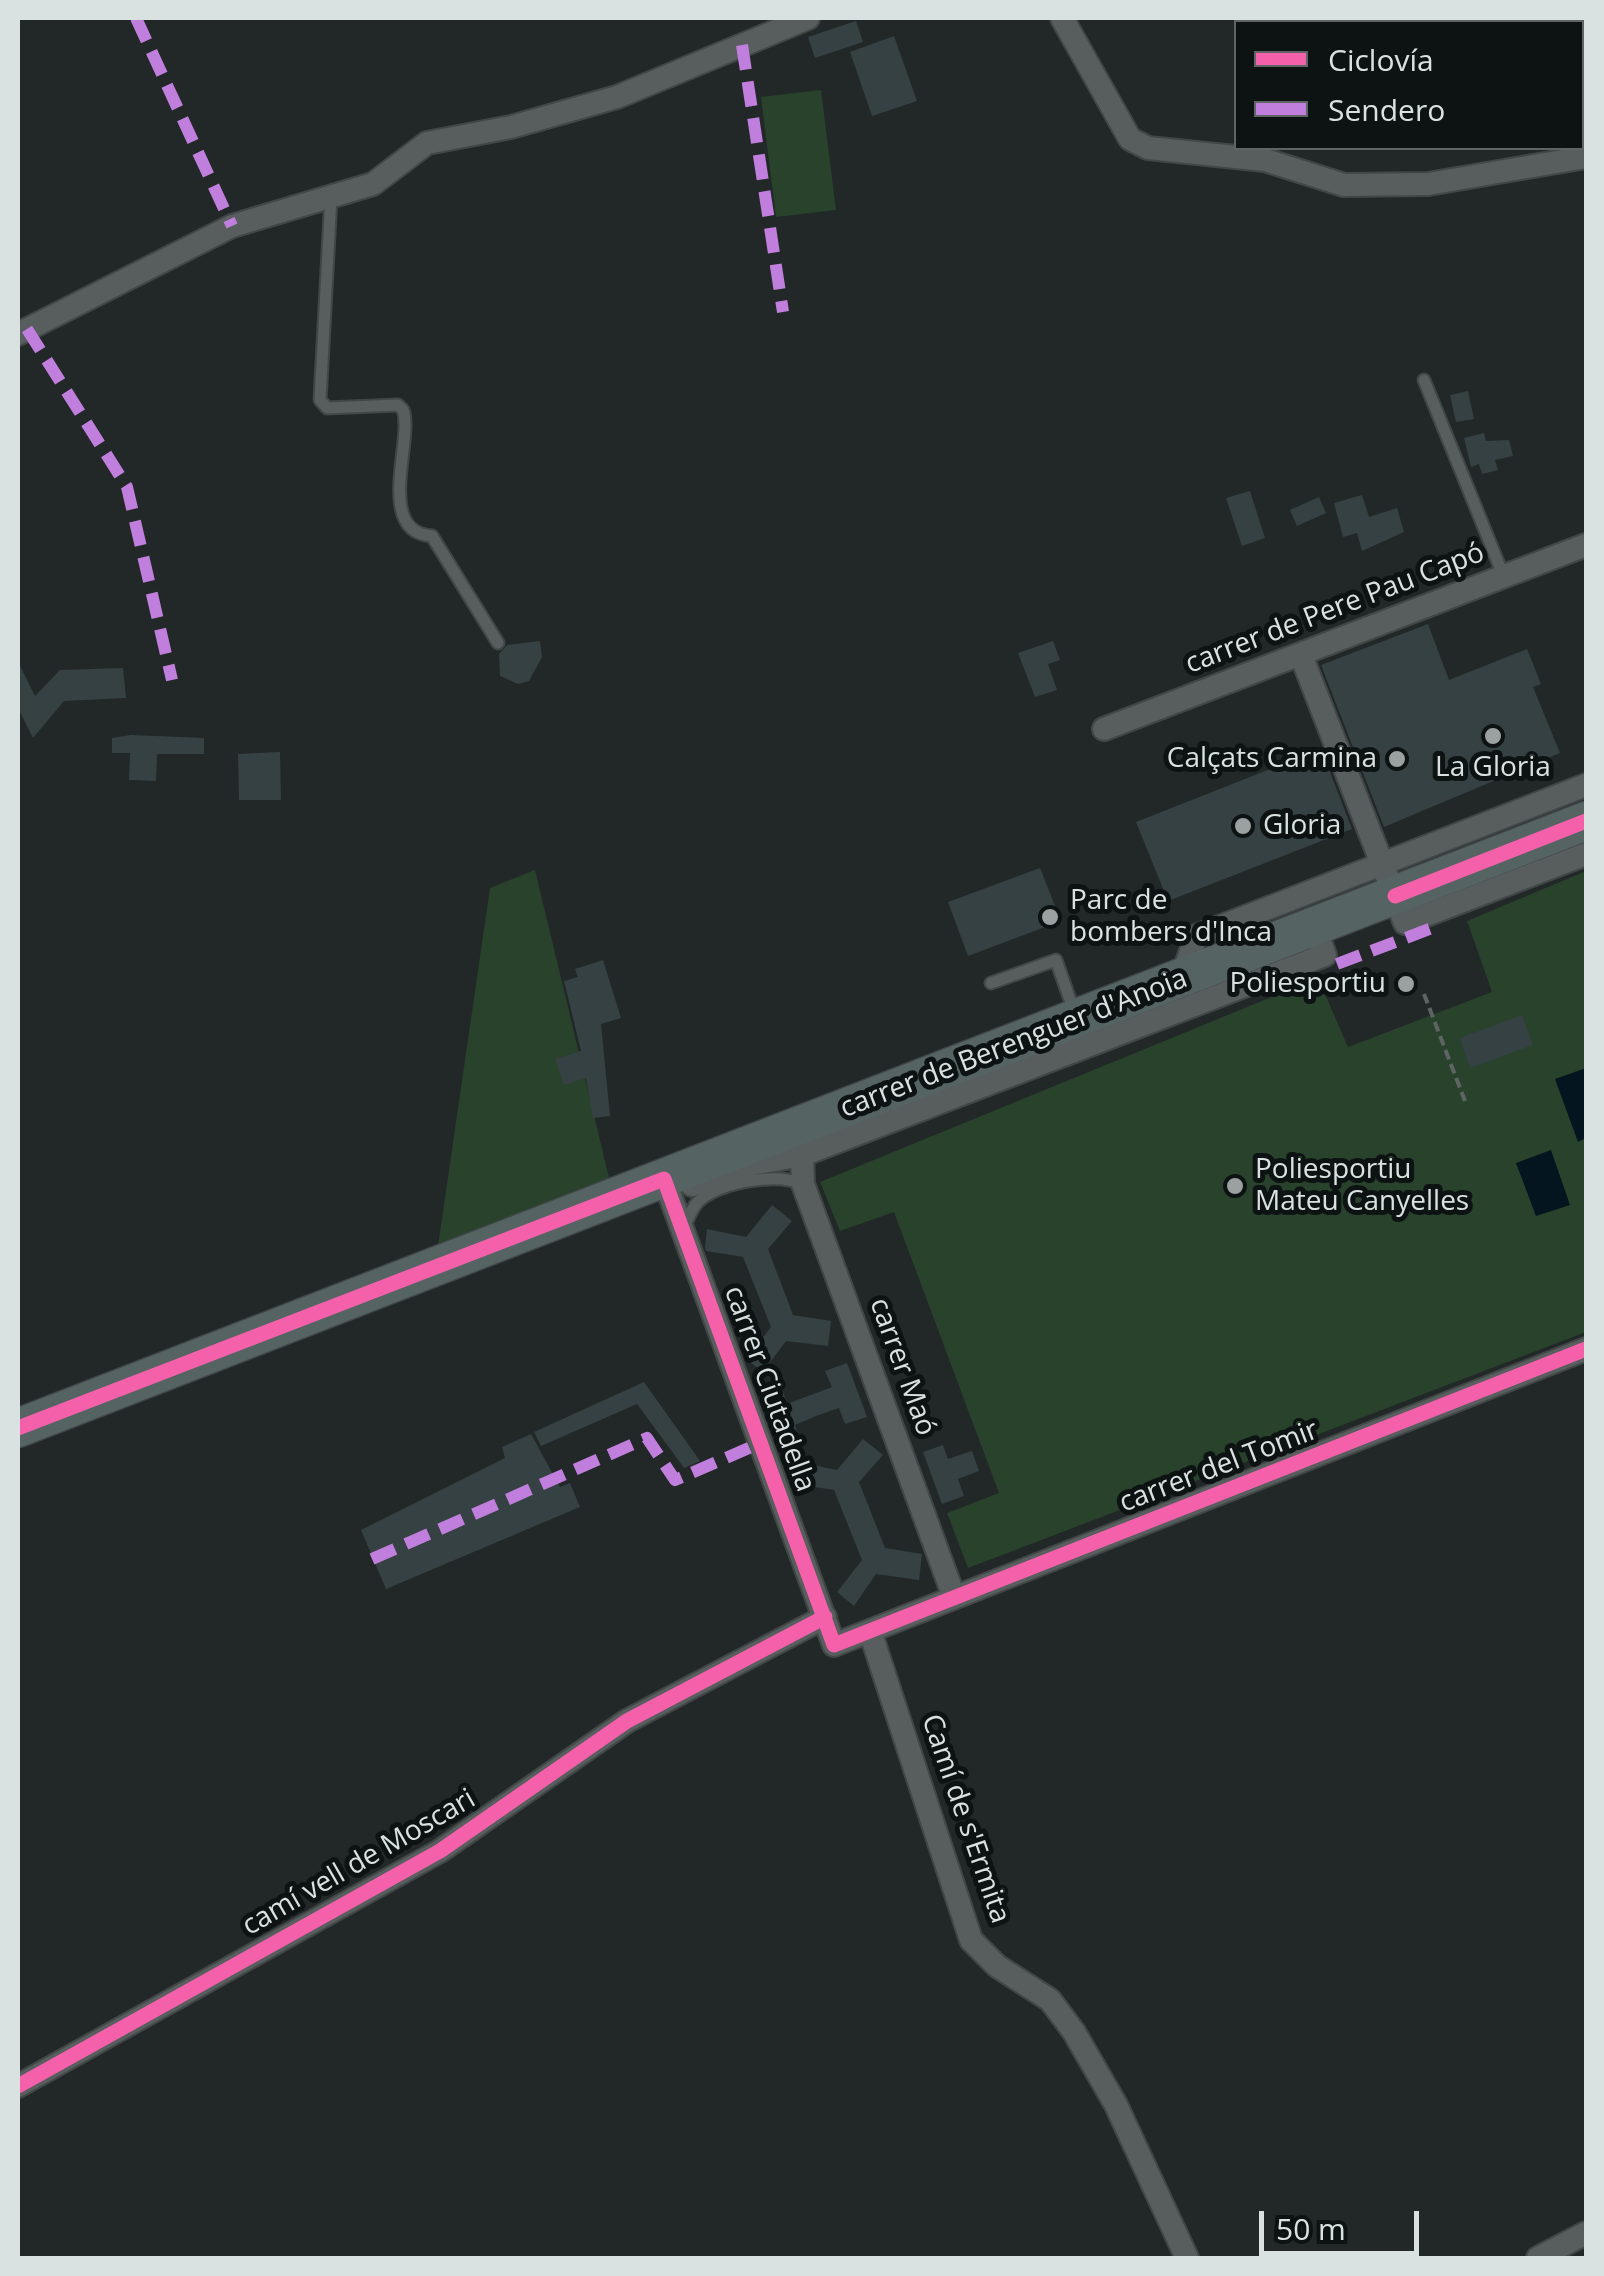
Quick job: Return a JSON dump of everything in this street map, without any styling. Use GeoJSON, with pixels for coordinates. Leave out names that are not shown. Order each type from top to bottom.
{"type":"FeatureCollection","features":[{"type":"Feature","properties":{"kind":"main road","name":"carrer de Berenguer d'Anoia"},"geometry":{"type":"LineString","coordinates":[[18,1428],[1315,928],[1388,880],[1586,821]]}},
{"type":"Feature","properties":{"kind":"street"},"geometry":{"type":"LineString","coordinates":[[18,334],[217,232],[373,184],[427,143],[511,127],[618,97],[808,18]]}},
{"type":"Feature","properties":{"kind":"street"},"geometry":{"type":"LineString","coordinates":[[1062,18],[1130,139],[1148,148],[1265,160],[1344,185],[1428,184],[1586,156]]}},
{"type":"Feature","properties":{"kind":"street","name":"carrer de Pere Pau Capó"},"geometry":{"type":"LineString","coordinates":[[1104,730],[1586,546]]}},
{"type":"Feature","properties":{"kind":"street"},"geometry":{"type":"LineString","coordinates":[[1300,654],[1405,923],[1586,854]]}},
{"type":"Feature","properties":{"kind":"street"},"geometry":{"type":"LineString","coordinates":[[1181,980],[1196,936],[1388,880],[1586,785]]}},
{"type":"Feature","properties":{"kind":"street"},"geometry":{"type":"LineString","coordinates":[[664,1180],[696,1186],[752,1164],[802,1155],[1325,955],[1315,928]]}},
{"type":"Feature","properties":{"kind":"street","name":"carrer Maó"},"geometry":{"type":"LineString","coordinates":[[802,1155],[803,1184],[954,1597]]}},
{"type":"Feature","properties":{"kind":"street","name":"carrer Ciutadella"},"geometry":{"type":"LineString","coordinates":[[664,1180],[825,1617]]}},
{"type":"Feature","properties":{"kind":"street","name":"carrer del Tomir"},"geometry":{"type":"LineString","coordinates":[[825,1617],[834,1646],[1586,1349]]}},
{"type":"Feature","properties":{"kind":"street","name":"camí vell de Moscari"},"geometry":{"type":"LineString","coordinates":[[18,2086],[440,1851],[626,1721],[825,1617]]}},
{"type":"Feature","properties":{"kind":"street","name":"Camí de s'Ermita"},"geometry":{"type":"LineString","coordinates":[[870,1632],[971,1940],[996,1966],[1050,2000],[1074,2032],[1116,2104],[1187,2258]]}},
{"type":"Feature","properties":{"kind":"street"},"geometry":{"type":"LineString","coordinates":[[1538,2258],[1586,2233]]}},
{"type":"Feature","properties":{"kind":"lane"},"geometry":{"type":"LineString","coordinates":[[332,197],[320,400],[326,408],[398,405],[403,410],[398,502],[416,530],[432,536],[498,644]]}},
{"type":"Feature","properties":{"kind":"lane"},"geometry":{"type":"LineString","coordinates":[[1424,380],[1504,577]]}},
{"type":"Feature","properties":{"kind":"lane"},"geometry":{"type":"LineString","coordinates":[[991,983],[1056,960],[1077,1020]]}},
{"type":"Feature","properties":{"kind":"lane"},"geometry":{"type":"LineString","coordinates":[[683,1230],[700,1200],[757,1179],[783,1176],[803,1184]]}},
{"type":"Feature","properties":{"kind":"path"},"geometry":{"type":"LineString","coordinates":[[1424,994],[1465,1101]]}},
{"type":"Feature","properties":{"kind":"green space"},"geometry":{"type":"Polygon","coordinates":[[[821,90],[836,210],[776,217],[761,97],[821,90]]]}},
{"type":"Feature","properties":{"kind":"green space"},"geometry":{"type":"Polygon","coordinates":[[[535,870],[610,1182],[438,1246],[490,888],[535,870]]]}},
{"type":"Feature","properties":{"kind":"green space","name":"Poliesportiu Mateu Canyelles"},"geometry":{"type":"Polygon","coordinates":[[[1586,871],[1586,1332],[968,1568],[947,1513],[999,1493],[894,1212],[840,1231],[820,1182],[1318,978],[1348,1047],[1492,992],[1467,921],[1586,871]]]}},
{"type":"Feature","properties":{"kind":"water"},"geometry":{"type":"Polygon","coordinates":[[[1586,1068],[1586,1138],[1578,1142],[1555,1079],[1586,1068]]]}},
{"type":"Feature","properties":{"kind":"water"},"geometry":{"type":"Polygon","coordinates":[[[1551,1150],[1570,1205],[1536,1216],[1516,1163],[1551,1150]]]}},
{"type":"Feature","properties":{"kind":"building"},"geometry":{"type":"Polygon","coordinates":[[[856,21],[863,42],[815,58],[808,37],[856,21]]]}},
{"type":"Feature","properties":{"kind":"building"},"geometry":{"type":"Polygon","coordinates":[[[894,36],[917,101],[872,116],[850,52],[894,36]]]}},
{"type":"Feature","properties":{"kind":"building"},"geometry":{"type":"Polygon","coordinates":[[[1468,391],[1474,419],[1456,422],[1450,395],[1468,391]]]}},
{"type":"Feature","properties":{"kind":"building"},"geometry":{"type":"Polygon","coordinates":[[[1484,433],[1486,441],[1509,440],[1513,456],[1495,460],[1498,470],[1482,474],[1479,464],[1471,467],[1464,438],[1484,433]]]}},
{"type":"Feature","properties":{"kind":"building"},"geometry":{"type":"Polygon","coordinates":[[[1250,491],[1265,538],[1242,546],[1226,498],[1250,491]]]}},
{"type":"Feature","properties":{"kind":"building"},"geometry":{"type":"Polygon","coordinates":[[[1362,495],[1369,517],[1397,508],[1404,532],[1362,551],[1357,533],[1343,537],[1334,503],[1362,495]]]}},
{"type":"Feature","properties":{"kind":"building"},"geometry":{"type":"Polygon","coordinates":[[[1319,497],[1326,513],[1297,526],[1290,510],[1319,497]]]}},
{"type":"Feature","properties":{"kind":"building"},"geometry":{"type":"Polygon","coordinates":[[[1428,624],[1449,680],[1527,649],[1541,684],[1533,687],[1560,753],[1384,827],[1321,665],[1428,624]]]}},
{"type":"Feature","properties":{"kind":"building"},"geometry":{"type":"Polygon","coordinates":[[[540,641],[542,657],[529,681],[518,684],[500,676],[499,654],[507,645],[540,641]]]}},
{"type":"Feature","properties":{"kind":"building"},"geometry":{"type":"Polygon","coordinates":[[[1053,641],[1060,660],[1048,664],[1057,690],[1035,697],[1018,653],[1053,641]]]}},
{"type":"Feature","properties":{"kind":"building"},"geometry":{"type":"Polygon","coordinates":[[[18,662],[35,696],[60,670],[123,668],[126,698],[64,701],[33,738],[18,708],[18,662]]]}},
{"type":"Feature","properties":{"kind":"building"},"geometry":{"type":"Polygon","coordinates":[[[112,738],[204,738],[204,754],[157,754],[156,781],[129,780],[130,753],[112,753],[112,738]]]}},
{"type":"Feature","properties":{"kind":"building","name":"Gloria"},"geometry":{"type":"Polygon","coordinates":[[[1321,749],[1352,829],[1168,901],[1136,822],[1321,749]]]}},
{"type":"Feature","properties":{"kind":"building"},"geometry":{"type":"Polygon","coordinates":[[[280,752],[281,800],[239,800],[238,754],[280,752]]]}},
{"type":"Feature","properties":{"kind":"building"},"geometry":{"type":"Polygon","coordinates":[[[1040,868],[1061,921],[968,956],[948,902],[1040,868]]]}},
{"type":"Feature","properties":{"kind":"building"},"geometry":{"type":"Polygon","coordinates":[[[603,960],[621,1018],[601,1024],[610,1116],[593,1118],[586,1078],[564,1085],[555,1059],[581,1051],[564,981],[578,977],[575,969],[603,960]]]}},
{"type":"Feature","properties":{"kind":"building"},"geometry":{"type":"Polygon","coordinates":[[[1522,1015],[1533,1045],[1470,1068],[1460,1038],[1522,1015]]]}},
{"type":"Feature","properties":{"kind":"building"},"geometry":{"type":"Polygon","coordinates":[[[772,1205],[792,1221],[768,1249],[793,1315],[831,1321],[828,1346],[786,1341],[763,1372],[746,1359],[771,1327],[743,1257],[706,1251],[705,1247],[707,1229],[746,1237],[772,1205]]]}},
{"type":"Feature","properties":{"kind":"building"},"geometry":{"type":"Polygon","coordinates":[[[847,1363],[867,1417],[845,1424],[839,1408],[816,1416],[795,1425],[801,1442],[781,1449],[760,1396],[782,1388],[787,1404],[832,1387],[825,1371],[847,1363]]]}},
{"type":"Feature","properties":{"kind":"building"},"geometry":{"type":"Polygon","coordinates":[[[644,1382],[700,1461],[684,1468],[637,1404],[541,1446],[534,1432],[644,1382]]]}},
{"type":"Feature","properties":{"kind":"building"},"geometry":{"type":"Polygon","coordinates":[[[531,1434],[560,1487],[570,1483],[580,1507],[386,1589],[361,1530],[505,1458],[502,1447],[531,1434]]]}},
{"type":"Feature","properties":{"kind":"building"},"geometry":{"type":"Polygon","coordinates":[[[863,1439],[883,1455],[859,1482],[885,1548],[922,1554],[919,1580],[876,1574],[854,1606],[837,1592],[862,1560],[834,1490],[796,1484],[798,1462],[837,1470],[863,1439]]]}},
{"type":"Feature","properties":{"kind":"building"},"geometry":{"type":"Polygon","coordinates":[[[943,1445],[948,1459],[972,1451],[979,1471],[958,1479],[964,1496],[942,1504],[923,1452],[943,1445]]]}},
{"type":"Feature","properties":{"kind":"marked path"},"geometry":{"type":"LineString","coordinates":[[136,18],[232,226]]}},
{"type":"Feature","properties":{"kind":"marked path"},"geometry":{"type":"LineString","coordinates":[[742,45],[783,312]]}},
{"type":"Feature","properties":{"kind":"marked path"},"geometry":{"type":"LineString","coordinates":[[27,329],[127,487],[172,680]]}},
{"type":"Feature","properties":{"kind":"marked path"},"geometry":{"type":"LineString","coordinates":[[1337,964],[1440,925]]}},
{"type":"Feature","properties":{"kind":"marked path"},"geometry":{"type":"LineString","coordinates":[[372,1559],[647,1438],[675,1480],[763,1442]]}},
{"type":"Feature","properties":{"kind":"cycle path"},"geometry":{"type":"LineString","coordinates":[[1395,896],[1586,821]]}},
{"type":"Feature","properties":{"kind":"cycle path"},"geometry":{"type":"LineString","coordinates":[[18,1428],[664,1179],[834,1645],[1586,1349]]}},
{"type":"Feature","properties":{"kind":"cycle path"},"geometry":{"type":"LineString","coordinates":[[18,2086],[440,1851],[627,1721],[825,1617]]}},
{"type":"Feature","properties":{"kind":"place","name":"La Gloria"},"geometry":{"type":"Point","coordinates":[1493,736]}},
{"type":"Feature","properties":{"kind":"place","name":"Calçats Carmina"},"geometry":{"type":"Point","coordinates":[1397,759]}},
{"type":"Feature","properties":{"kind":"place","name":"Gloria"},"geometry":{"type":"Point","coordinates":[1243,826]}},
{"type":"Feature","properties":{"kind":"place","name":"Parc de bombers d'Inca"},"geometry":{"type":"Point","coordinates":[1050,917]}},
{"type":"Feature","properties":{"kind":"place","name":"Poliesportiu"},"geometry":{"type":"Point","coordinates":[1406,984]}},
{"type":"Feature","properties":{"kind":"place","name":"Poliesportiu Mateu Canyelles"},"geometry":{"type":"Point","coordinates":[1235,1186]}}]}
